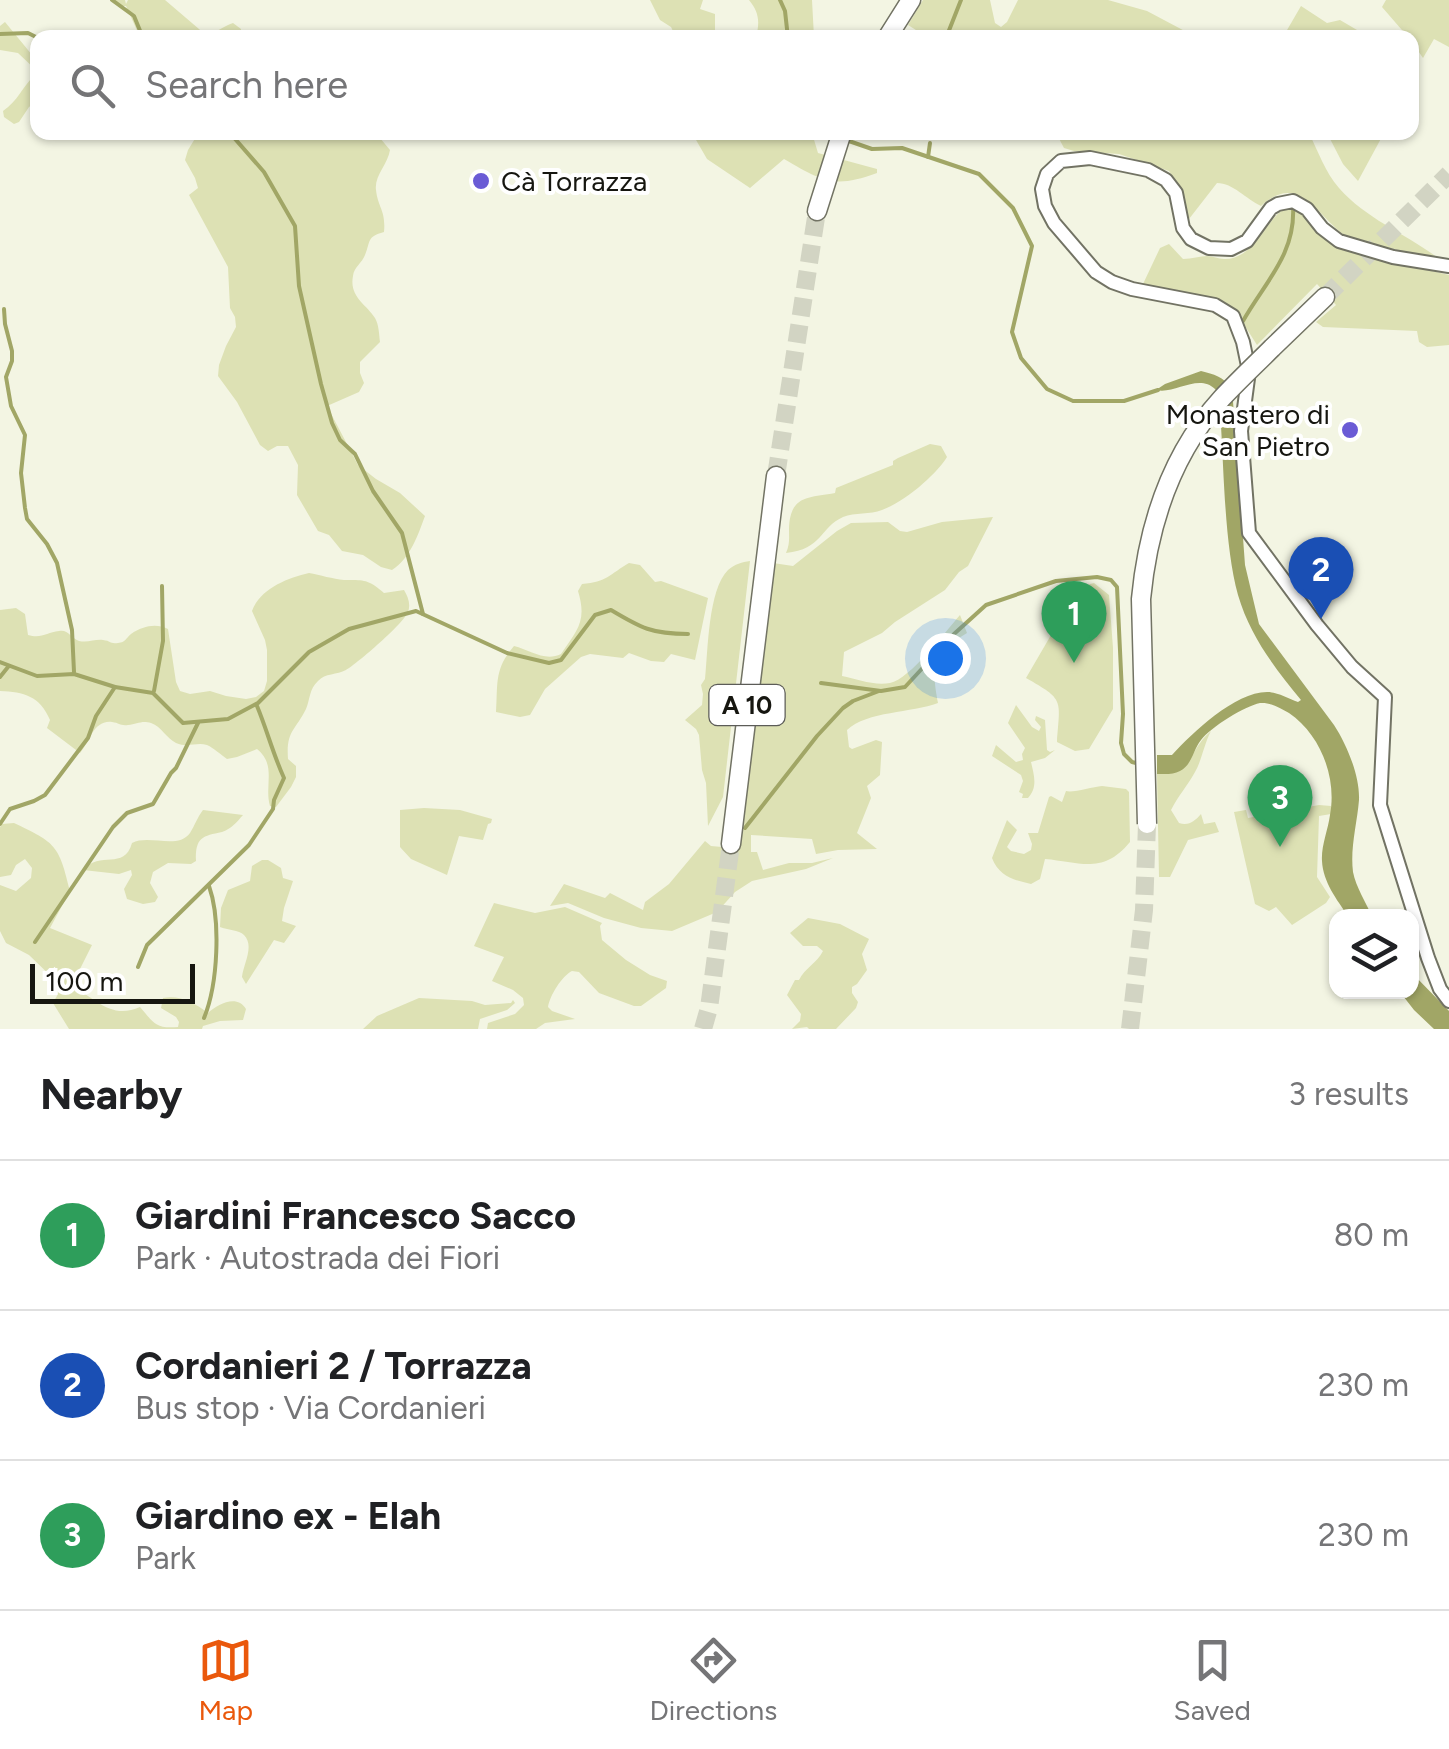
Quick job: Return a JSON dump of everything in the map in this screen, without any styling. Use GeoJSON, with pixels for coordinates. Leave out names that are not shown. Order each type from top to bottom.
{"type":"FeatureCollection","features":[{"type":"Feature","properties":{"kind":"highway"},"geometry":{"type":"LineString","coordinates":[[892,30],[911,0]]}},
{"type":"Feature","properties":{"kind":"highway"},"geometry":{"type":"LineString","coordinates":[[817,211],[839,140]]}},
{"type":"Feature","properties":{"kind":"highway"},"geometry":{"type":"LineString","coordinates":[[1147,824],[1141,599],[1151,533],[1162,497],[1186,448],[1221,399],[1325,297]]}},
{"type":"Feature","properties":{"kind":"highway","name":"A 10"},"geometry":{"type":"LineString","coordinates":[[731,844],[776,476]]}},
{"type":"Feature","properties":{"kind":"street"},"geometry":{"type":"LineString","coordinates":[[1449,266],[1393,257],[1339,242],[1307,209],[1293,201],[1271,208],[1247,241],[1231,250],[1209,248],[1191,239],[1183,228],[1176,194],[1166,180],[1148,170],[1090,158],[1062,161],[1047,174],[1042,189],[1044,206],[1054,222],[1096,272],[1132,289],[1215,305],[1233,316],[1244,342],[1249,371],[1241,431],[1249,533],[1317,626],[1385,697],[1380,805],[1428,958],[1440,990],[1449,1001]]}},
{"type":"Feature","properties":{"kind":"shaded area"},"geometry":{"type":"Polygon","coordinates":[[[114,0],[125,0],[126,4],[128,0],[165,0],[200,30],[137,30],[126,6],[114,0]]]}},
{"type":"Feature","properties":{"kind":"shaded area"},"geometry":{"type":"Polygon","coordinates":[[[650,0],[703,0],[700,9],[715,14],[715,30],[672,30],[660,20],[650,0]]]}},
{"type":"Feature","properties":{"kind":"shaded area"},"geometry":{"type":"Polygon","coordinates":[[[749,0],[812,0],[814,30],[757,30],[755,9],[749,0]]]}},
{"type":"Feature","properties":{"kind":"shaded area"},"geometry":{"type":"Polygon","coordinates":[[[923,0],[990,0],[995,23],[1001,27],[1018,0],[1108,0],[1147,11],[1183,30],[916,30],[908,25],[923,0]]]}},
{"type":"Feature","properties":{"kind":"shaded area"},"geometry":{"type":"Polygon","coordinates":[[[1386,0],[1449,0],[1449,47],[1434,39],[1423,58],[1419,52],[1419,30],[1402,30],[1382,7],[1386,0]]]}},
{"type":"Feature","properties":{"kind":"shaded area"},"geometry":{"type":"Polygon","coordinates":[[[1301,6],[1327,23],[1340,20],[1357,30],[1287,30],[1301,6]]]}},
{"type":"Feature","properties":{"kind":"shaded area"},"geometry":{"type":"Polygon","coordinates":[[[5,22],[30,52],[30,64],[18,53],[0,50],[0,26],[5,22]]]}},
{"type":"Feature","properties":{"kind":"shaded area"},"geometry":{"type":"Polygon","coordinates":[[[233,23],[241,30],[219,30],[233,23]]]}},
{"type":"Feature","properties":{"kind":"shaded area"},"geometry":{"type":"Polygon","coordinates":[[[30,81],[30,106],[14,124],[4,117],[3,111],[30,81]]]}},
{"type":"Feature","properties":{"kind":"shaded area"},"geometry":{"type":"Polygon","coordinates":[[[194,140],[382,140],[390,150],[376,185],[384,232],[370,240],[352,283],[356,295],[376,321],[380,342],[360,362],[364,383],[359,392],[327,406],[358,465],[400,493],[425,516],[409,553],[392,570],[363,555],[342,551],[329,535],[318,531],[297,495],[298,465],[288,446],[268,451],[260,445],[218,376],[236,327],[235,317],[230,308],[228,267],[189,195],[198,188],[185,160],[194,140]]]}},
{"type":"Feature","properties":{"kind":"shaded area"},"geometry":{"type":"Polygon","coordinates":[[[696,140],[814,140],[818,153],[877,169],[877,173],[850,181],[829,180],[784,159],[750,188],[707,159],[696,140]]]}},
{"type":"Feature","properties":{"kind":"shaded area"},"geometry":{"type":"Polygon","coordinates":[[[1060,140],[1312,140],[1330,175],[1350,199],[1442,261],[1349,238],[1309,202],[1287,193],[1261,206],[1234,188],[1217,183],[1189,219],[1185,216],[1180,188],[1169,171],[1119,154],[1064,148],[1060,140]]]}},
{"type":"Feature","properties":{"kind":"shaded area"},"geometry":{"type":"Polygon","coordinates":[[[1331,140],[1380,140],[1358,181],[1343,164],[1331,140]]]}},
{"type":"Feature","properties":{"kind":"shaded area"},"geometry":{"type":"Polygon","coordinates":[[[1285,208],[1304,213],[1323,238],[1343,250],[1449,275],[1449,345],[1427,347],[1419,342],[1417,331],[1323,327],[1316,322],[1336,305],[1317,284],[1257,345],[1225,302],[1143,284],[1160,248],[1169,244],[1183,259],[1234,258],[1251,247],[1285,208]]]}},
{"type":"Feature","properties":{"kind":"shaded area"},"geometry":{"type":"Polygon","coordinates":[[[1201,371],[1218,376],[1232,388],[1245,565],[1259,624],[1334,725],[1348,751],[1359,791],[1353,872],[1369,909],[1343,909],[1328,883],[1322,855],[1332,801],[1329,772],[1310,733],[1289,713],[1264,703],[1246,708],[1206,735],[1184,768],[1157,774],[1157,755],[1172,755],[1202,725],[1241,699],[1267,692],[1301,700],[1256,638],[1238,595],[1228,534],[1219,395],[1201,383],[1156,390],[1201,371]]]}},
{"type":"Feature","properties":{"kind":"shaded area"},"geometry":{"type":"Polygon","coordinates":[[[930,444],[941,446],[947,457],[909,495],[882,510],[843,517],[814,543],[786,553],[790,518],[802,500],[835,493],[836,488],[893,465],[898,458],[930,444]]]}},
{"type":"Feature","properties":{"kind":"shaded area"},"geometry":{"type":"Polygon","coordinates":[[[993,517],[968,566],[945,590],[882,633],[844,652],[842,676],[890,683],[917,664],[960,615],[967,633],[947,647],[937,662],[938,703],[866,719],[847,730],[852,749],[876,740],[882,742],[880,775],[867,786],[871,798],[857,833],[877,849],[816,854],[812,839],[751,835],[751,852],[757,852],[763,870],[833,858],[806,869],[752,881],[735,892],[717,912],[672,931],[641,928],[568,903],[550,906],[564,884],[605,898],[610,893],[643,910],[645,902],[669,884],[705,841],[722,847],[723,851],[738,851],[773,563],[793,566],[851,523],[888,522],[907,532],[942,522],[993,517]]]}},
{"type":"Feature","properties":{"kind":"shaded area"},"geometry":{"type":"Polygon","coordinates":[[[750,561],[723,797],[708,826],[699,735],[685,720],[702,705],[710,622],[721,579],[733,566],[750,561]]]}},
{"type":"Feature","properties":{"kind":"shaded area"},"geometry":{"type":"Polygon","coordinates":[[[629,563],[640,565],[655,582],[708,598],[695,660],[671,654],[664,662],[629,653],[623,658],[590,654],[581,657],[545,689],[530,715],[496,712],[500,669],[514,646],[543,656],[561,654],[579,624],[582,610],[578,591],[582,584],[603,579],[629,563]]]}},
{"type":"Feature","properties":{"kind":"shaded area"},"geometry":{"type":"Polygon","coordinates":[[[309,573],[366,581],[384,593],[404,590],[409,609],[399,624],[360,660],[315,684],[288,742],[288,759],[296,766],[296,777],[276,807],[270,806],[267,762],[257,749],[227,759],[207,745],[176,743],[151,723],[106,722],[96,728],[80,753],[47,728],[50,720],[36,701],[24,694],[0,691],[0,610],[16,608],[25,614],[28,635],[33,636],[62,631],[79,641],[115,643],[145,627],[163,627],[168,629],[180,691],[256,697],[264,691],[267,681],[267,650],[252,611],[261,596],[275,586],[309,573]]]}},
{"type":"Feature","properties":{"kind":"shaded area"},"geometry":{"type":"Polygon","coordinates":[[[1094,583],[1109,595],[1113,709],[1089,749],[1075,751],[1057,742],[1059,709],[1054,697],[1026,678],[1079,587],[1094,583]]]}},
{"type":"Feature","properties":{"kind":"shaded area"},"geometry":{"type":"Polygon","coordinates":[[[1016,705],[1039,731],[1036,716],[1045,720],[1047,750],[1055,750],[1031,762],[1034,785],[1028,798],[1022,798],[1019,792],[1021,775],[992,756],[996,745],[1016,762],[1023,760],[1025,748],[1008,723],[1016,705]]]}},
{"type":"Feature","properties":{"kind":"shaded area"},"geometry":{"type":"Polygon","coordinates":[[[1211,731],[1197,767],[1171,810],[1183,824],[1201,814],[1204,824],[1215,822],[1219,832],[1188,840],[1170,877],[1159,877],[1157,774],[1169,774],[1184,766],[1211,731]]]}},
{"type":"Feature","properties":{"kind":"shaded area"},"geometry":{"type":"Polygon","coordinates":[[[1102,786],[1129,792],[1130,842],[1120,852],[1090,864],[1045,859],[1040,879],[1031,884],[1013,879],[999,869],[992,858],[1007,820],[1017,830],[1007,847],[1024,854],[1031,850],[1028,833],[1038,833],[1049,797],[1062,802],[1066,791],[1102,786]]]}},
{"type":"Feature","properties":{"kind":"shaded area"},"geometry":{"type":"Polygon","coordinates":[[[1331,806],[1331,814],[1319,816],[1317,877],[1330,897],[1292,925],[1276,907],[1269,911],[1255,904],[1234,812],[1246,810],[1248,818],[1331,806]]]}},
{"type":"Feature","properties":{"kind":"shaded area"},"geometry":{"type":"Polygon","coordinates":[[[203,810],[243,815],[228,829],[202,839],[196,861],[168,863],[153,872],[150,883],[158,897],[155,902],[143,904],[127,899],[124,889],[131,870],[119,874],[83,870],[97,861],[123,856],[132,843],[185,838],[203,810]]]}},
{"type":"Feature","properties":{"kind":"shaded area"},"geometry":{"type":"Polygon","coordinates":[[[400,810],[460,810],[492,819],[483,840],[459,836],[447,875],[411,859],[400,847],[400,810]]]}},
{"type":"Feature","properties":{"kind":"shaded area"},"geometry":{"type":"Polygon","coordinates":[[[14,823],[47,841],[63,864],[70,891],[50,928],[92,945],[72,985],[112,1009],[140,1007],[152,1021],[164,1027],[178,1027],[179,1022],[161,1008],[163,998],[170,997],[208,1013],[222,1004],[238,1002],[246,1009],[243,1020],[220,1021],[202,1029],[69,1029],[53,1003],[59,984],[29,955],[6,943],[0,931],[0,885],[16,891],[31,878],[32,868],[25,859],[11,875],[0,877],[0,827],[14,823]]]}},
{"type":"Feature","properties":{"kind":"shaded area"},"geometry":{"type":"Polygon","coordinates":[[[262,860],[281,868],[283,878],[293,881],[282,921],[296,926],[284,943],[274,940],[246,984],[242,977],[247,939],[239,932],[220,927],[221,908],[228,890],[250,881],[252,866],[262,860]]]}},
{"type":"Feature","properties":{"kind":"shaded area"},"geometry":{"type":"Polygon","coordinates":[[[494,903],[535,913],[565,907],[602,923],[602,940],[626,960],[667,981],[666,988],[641,1006],[634,1006],[599,993],[579,972],[572,971],[557,986],[548,1007],[575,1019],[545,1023],[536,1029],[487,1029],[488,1023],[515,1014],[524,1005],[523,998],[513,990],[492,981],[504,957],[474,946],[494,903]]]}},
{"type":"Feature","properties":{"kind":"shaded area"},"geometry":{"type":"Polygon","coordinates":[[[808,918],[840,924],[869,939],[862,954],[867,970],[852,987],[858,1002],[856,1008],[836,1029],[792,1029],[801,1014],[787,995],[795,980],[823,951],[817,946],[803,946],[790,933],[808,918]]]}},
{"type":"Feature","properties":{"kind":"shaded area"},"geometry":{"type":"Polygon","coordinates":[[[1419,980],[1449,1011],[1449,1029],[1434,1029],[1405,999],[1419,999],[1419,980]]]}},
{"type":"Feature","properties":{"kind":"shaded area"},"geometry":{"type":"Polygon","coordinates":[[[419,998],[485,1005],[513,1000],[515,1003],[507,1010],[480,1019],[478,1029],[363,1029],[377,1016],[419,998]]]}},
{"type":"Feature","properties":{"kind":"waterway"},"geometry":{"type":"LineString","coordinates":[[112,0],[134,16],[140,30]]}},
{"type":"Feature","properties":{"kind":"waterway"},"geometry":{"type":"LineString","coordinates":[[780,0],[787,30]]}},
{"type":"Feature","properties":{"kind":"waterway"},"geometry":{"type":"LineString","coordinates":[[949,30],[961,0]]}},
{"type":"Feature","properties":{"kind":"waterway"},"geometry":{"type":"LineString","coordinates":[[0,34],[30,34]]}},
{"type":"Feature","properties":{"kind":"waterway"},"geometry":{"type":"LineString","coordinates":[[236,140],[264,172],[295,226],[299,286],[332,423],[402,533],[423,614]]}},
{"type":"Feature","properties":{"kind":"waterway"},"geometry":{"type":"LineString","coordinates":[[846,140],[872,149],[902,148],[979,174],[1013,208],[1032,246],[1012,332],[1021,358],[1047,389],[1073,401],[1124,401],[1158,390]]}},
{"type":"Feature","properties":{"kind":"waterway"},"geometry":{"type":"LineString","coordinates":[[928,157],[930,143]]}},
{"type":"Feature","properties":{"kind":"waterway"},"geometry":{"type":"LineString","coordinates":[[1243,321],[1284,253],[1290,239],[1293,206]]}},
{"type":"Feature","properties":{"kind":"waterway"},"geometry":{"type":"LineString","coordinates":[[4,309],[12,351],[6,377],[11,406],[25,435],[21,473],[27,519],[57,563],[72,630],[74,672]]}},
{"type":"Feature","properties":{"kind":"waterway"},"geometry":{"type":"LineString","coordinates":[[821,683],[881,691],[905,687],[986,605],[1056,581],[1097,577],[1111,580],[1117,587],[1121,743],[1124,754],[1140,764]]}},
{"type":"Feature","properties":{"kind":"waterway"},"geometry":{"type":"LineString","coordinates":[[154,691],[163,641],[162,586]]}},
{"type":"Feature","properties":{"kind":"waterway"},"geometry":{"type":"LineString","coordinates":[[0,662],[37,676],[74,674],[115,687],[153,693],[183,723],[228,719],[258,703],[309,652],[349,629],[416,611],[507,653],[549,663],[561,660],[595,615],[611,610],[647,629],[688,634]]}},
{"type":"Feature","properties":{"kind":"waterway"},"geometry":{"type":"LineString","coordinates":[[0,677],[8,667]]}},
{"type":"Feature","properties":{"kind":"waterway"},"geometry":{"type":"LineString","coordinates":[[0,824],[10,809],[45,795],[88,738],[96,716],[115,687]]}},
{"type":"Feature","properties":{"kind":"waterway"},"geometry":{"type":"LineString","coordinates":[[745,828],[843,708],[879,691]]}},
{"type":"Feature","properties":{"kind":"waterway"},"geometry":{"type":"LineString","coordinates":[[138,967],[147,945],[249,845],[273,809],[284,778],[257,706]]}},
{"type":"Feature","properties":{"kind":"waterway"},"geometry":{"type":"LineString","coordinates":[[35,942],[113,827],[127,813],[153,804],[198,723]]}},
{"type":"Feature","properties":{"kind":"waterway"},"geometry":{"type":"LineString","coordinates":[[204,1018],[216,952],[209,886]]}},
{"type":"Feature","properties":{"kind":"tunnel"},"geometry":{"type":"LineString","coordinates":[[1325,297],[1449,174]]}},
{"type":"Feature","properties":{"kind":"tunnel"},"geometry":{"type":"LineString","coordinates":[[776,476],[817,211]]}},
{"type":"Feature","properties":{"kind":"tunnel"},"geometry":{"type":"LineString","coordinates":[[1130,1029],[1144,910],[1147,824]]}},
{"type":"Feature","properties":{"kind":"tunnel"},"geometry":{"type":"LineString","coordinates":[[703,1029],[731,844]]}},
{"type":"Feature","properties":{"kind":"place","name":"Cà Torrazza"},"geometry":{"type":"Point","coordinates":[481,181]}},
{"type":"Feature","properties":{"kind":"place","name":"Monastero di San Pietro"},"geometry":{"type":"Point","coordinates":[1350,430]}},
{"type":"Feature","properties":{"kind":"place","name":"Cordanieri 2 / Torrazza"},"geometry":{"type":"Point","coordinates":[1321,619]}},
{"type":"Feature","properties":{"kind":"place","name":"Giardini Francesco Sacco"},"geometry":{"type":"Point","coordinates":[1074,663]}},
{"type":"Feature","properties":{"kind":"place","name":"Giardino ex - Elah"},"geometry":{"type":"Point","coordinates":[1280,847]}}]}
